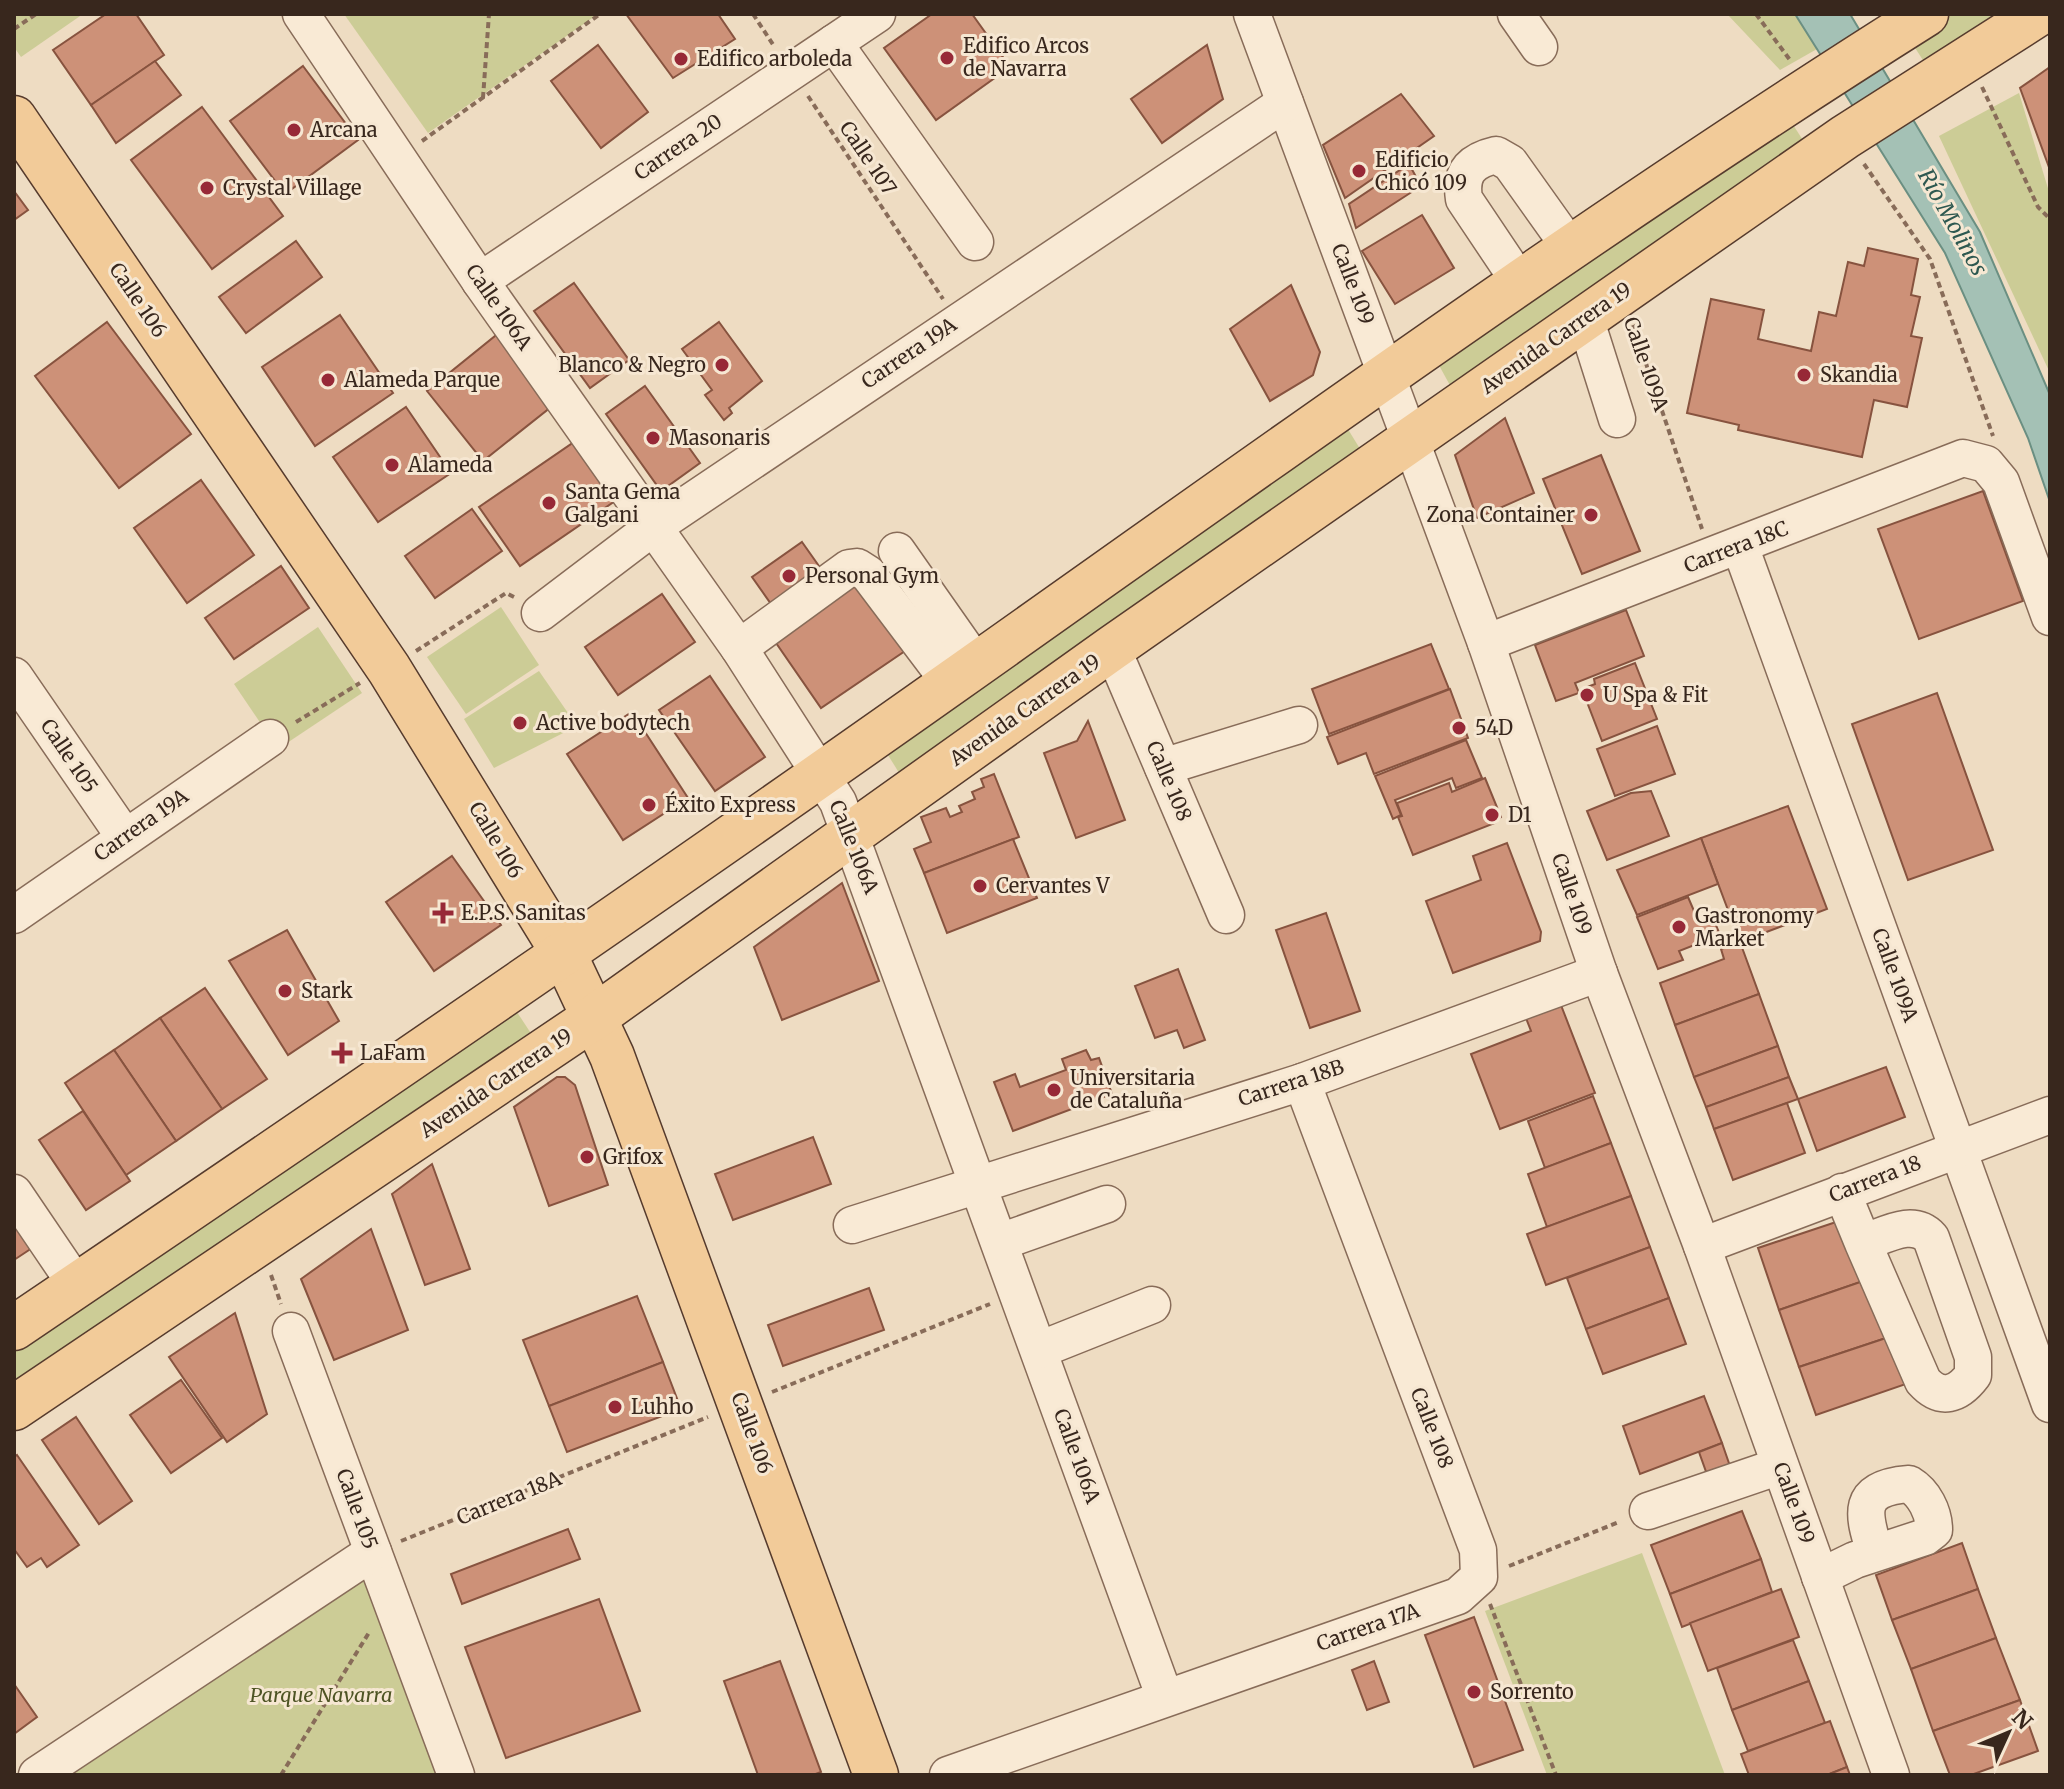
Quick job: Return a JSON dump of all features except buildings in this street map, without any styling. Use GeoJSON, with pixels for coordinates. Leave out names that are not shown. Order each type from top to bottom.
{"type":"FeatureCollection","features":[{"type":"Feature","properties":{"kind":"main road","name":"Avenida Carrera 19"},"geometry":{"type":"LineString","coordinates":[[14,1408],[596,1016],[1112,648],[1852,132],[2038,14]]}},
{"type":"Feature","properties":{"kind":"main road"},"geometry":{"type":"LineString","coordinates":[[14,1328],[564,954],[1521,284],[1814,83],[1908,25]]}},
{"type":"Feature","properties":{"kind":"main road","name":"Calle 106"},"geometry":{"type":"LineString","coordinates":[[15,123],[389,669],[564,954],[596,1016],[876,1775]]}},
{"type":"Feature","properties":{"kind":"street","name":"Calle 106A"},"geometry":{"type":"LineString","coordinates":[[301,14],[480,281],[739,648],[838,802],[1165,1698]]}},
{"type":"Feature","properties":{"kind":"street","name":"Carrera 20"},"geometry":{"type":"LineString","coordinates":[[480,281],[877,14]]}},
{"type":"Feature","properties":{"kind":"street","name":"Calle 109"},"geometry":{"type":"LineString","coordinates":[[1252,14],[1486,643],[1599,973],[1702,1246],[1891,1775]]}},
{"type":"Feature","properties":{"kind":"street"},"geometry":{"type":"LineString","coordinates":[[1516,14],[1539,47]]}},
{"type":"Feature","properties":{"kind":"street"},"geometry":{"type":"LineString","coordinates":[[834,43],[975,242]]}},
{"type":"Feature","properties":{"kind":"street","name":"Carrera 19A"},"geometry":{"type":"LineString","coordinates":[[540,613],[652,528],[1285,103]]}},
{"type":"Feature","properties":{"kind":"street"},"geometry":{"type":"LineString","coordinates":[[1521,284],[1464,199],[1462,183],[1467,168],[1480,159],[1496,155],[1510,163],[1572,250]]}},
{"type":"Feature","properties":{"kind":"street"},"geometry":{"type":"LineString","coordinates":[[1585,318],[1617,419]]}},
{"type":"Feature","properties":{"kind":"street"},"geometry":{"type":"LineString","coordinates":[[1989,451],[2016,515],[2050,617]]}},
{"type":"Feature","properties":{"kind":"street","name":"Carrera 18C"},"geometry":{"type":"LineString","coordinates":[[1486,643],[1726,552],[1940,465],[1989,451]]}},
{"type":"Feature","properties":{"kind":"street"},"geometry":{"type":"LineString","coordinates":[[897,551],[964,674]]}},
{"type":"Feature","properties":{"kind":"street","name":"Calle 109A"},"geometry":{"type":"LineString","coordinates":[[1726,552],[1957,1148],[2050,1404]]}},
{"type":"Feature","properties":{"kind":"street"},"geometry":{"type":"LineString","coordinates":[[739,648],[849,568],[857,567],[964,674]]}},
{"type":"Feature","properties":{"kind":"street","name":"Calle 108"},"geometry":{"type":"LineString","coordinates":[[1112,648],[1226,915]]}},
{"type":"Feature","properties":{"kind":"street","name":"Calle 105"},"geometry":{"type":"LineString","coordinates":[[14,676],[124,836]]}},
{"type":"Feature","properties":{"kind":"street"},"geometry":{"type":"LineString","coordinates":[[1163,767],[1299,725]]}},
{"type":"Feature","properties":{"kind":"street","name":"Carrera 19A"},"geometry":{"type":"LineString","coordinates":[[14,915],[124,836],[270,738]]}},
{"type":"Feature","properties":{"kind":"street","name":"Carrera 18B"},"geometry":{"type":"LineString","coordinates":[[852,1225],[979,1182],[1302,1082],[1599,973]]}},
{"type":"Feature","properties":{"kind":"street","name":"Calle 108"},"geometry":{"type":"LineString","coordinates":[[1302,1082],[1478,1550],[1479,1577]]}},
{"type":"Feature","properties":{"kind":"street","name":"Carrera 18"},"geometry":{"type":"LineString","coordinates":[[1702,1246],[2050,1115]]}},
{"type":"Feature","properties":{"kind":"street"},"geometry":{"type":"LineString","coordinates":[[1842,1192],[1863,1243]]}},
{"type":"Feature","properties":{"kind":"street"},"geometry":{"type":"LineString","coordinates":[[14,1193],[77,1286]]}},
{"type":"Feature","properties":{"kind":"street"},"geometry":{"type":"LineString","coordinates":[[1000,1242],[1107,1204]]}},
{"type":"Feature","properties":{"kind":"street"},"geometry":{"type":"LineString","coordinates":[[1039,1350],[1152,1305]]}},
{"type":"Feature","properties":{"kind":"street","name":"Calle 105"},"geometry":{"type":"LineString","coordinates":[[291,1331],[456,1775]]}},
{"type":"Feature","properties":{"kind":"street"},"geometry":{"type":"LineString","coordinates":[[1648,1511],[1780,1466]]}},
{"type":"Feature","properties":{"kind":"street"},"geometry":{"type":"LineString","coordinates":[[37,1775],[373,1552]]}},
{"type":"Feature","properties":{"kind":"street"},"geometry":{"type":"LineString","coordinates":[[1820,1577],[1875,1553]]}},
{"type":"Feature","properties":{"kind":"street","name":"Carrera 17A"},"geometry":{"type":"LineString","coordinates":[[948,1775],[1458,1596],[1479,1577]]}},
{"type":"Feature","properties":{"kind":"path"},"geometry":{"type":"LineString","coordinates":[[14,29],[36,14]]}},
{"type":"Feature","properties":{"kind":"path"},"geometry":{"type":"LineString","coordinates":[[483,98],[489,14]]}},
{"type":"Feature","properties":{"kind":"path"},"geometry":{"type":"LineString","coordinates":[[398,159],[600,14]]}},
{"type":"Feature","properties":{"kind":"path","name":"Calle 107"},"geometry":{"type":"LineString","coordinates":[[753,14],[957,321]]}},
{"type":"Feature","properties":{"kind":"path"},"geometry":{"type":"LineString","coordinates":[[1756,14],[1814,83]]}},
{"type":"Feature","properties":{"kind":"path"},"geometry":{"type":"LineString","coordinates":[[1977,77],[2038,207],[2050,219]]}},
{"type":"Feature","properties":{"kind":"path"},"geometry":{"type":"LineString","coordinates":[[1852,132],[1930,259],[1989,451]]}},
{"type":"Feature","properties":{"kind":"path","name":"Calle 109A"},"geometry":{"type":"LineString","coordinates":[[1632,323],[1726,552]]}},
{"type":"Feature","properties":{"kind":"path"},"geometry":{"type":"LineString","coordinates":[[259,1243],[291,1331]]}},
{"type":"Feature","properties":{"kind":"path","name":"Carrera 18A"},"geometry":{"type":"LineString","coordinates":[[373,1552],[1018,1293]]}},
{"type":"Feature","properties":{"kind":"path"},"geometry":{"type":"LineString","coordinates":[[1556,1775],[1479,1577],[1648,1511]]}},
{"type":"Feature","properties":{"kind":"path"},"geometry":{"type":"LineString","coordinates":[[281,1775],[390,1597]]}},
{"type":"Feature","properties":{"kind":"green space"},"geometry":{"type":"Polygon","coordinates":[[[14,14],[83,14],[21,57],[14,47],[14,14]]]}},
{"type":"Feature","properties":{"kind":"green space"},"geometry":{"type":"Polygon","coordinates":[[[344,14],[598,14],[428,133],[344,14]]]}},
{"type":"Feature","properties":{"kind":"green space"},"geometry":{"type":"Polygon","coordinates":[[[1727,14],[1795,14],[1817,49],[1780,70],[1727,14]]]}},
{"type":"Feature","properties":{"kind":"green space"},"geometry":{"type":"Polygon","coordinates":[[[1951,14],[2015,14],[1928,68],[1910,40],[1951,14]]]}},
{"type":"Feature","properties":{"kind":"green space"},"geometry":{"type":"Polygon","coordinates":[[[2019,93],[2050,195],[2050,373],[1939,136],[2019,93]]]}},
{"type":"Feature","properties":{"kind":"green space"},"geometry":{"type":"Polygon","coordinates":[[[1788,117],[1808,148],[1452,389],[1435,358],[1788,117]]]}},
{"type":"Feature","properties":{"kind":"green space"},"geometry":{"type":"Polygon","coordinates":[[[1346,426],[1365,457],[901,776],[883,747],[1346,426]]]}},
{"type":"Feature","properties":{"kind":"green space"},"geometry":{"type":"Polygon","coordinates":[[[501,607],[539,665],[466,714],[427,657],[501,607]]]}},
{"type":"Feature","properties":{"kind":"green space"},"geometry":{"type":"Polygon","coordinates":[[[318,627],[362,693],[278,749],[234,684],[318,627]]]}},
{"type":"Feature","properties":{"kind":"green space","name":"Active bodytech"},"geometry":{"type":"Polygon","coordinates":[[[539,671],[577,726],[494,768],[464,719],[539,671]]]}},
{"type":"Feature","properties":{"kind":"green space"},"geometry":{"type":"Polygon","coordinates":[[[513,1006],[536,1041],[14,1386],[14,1342],[513,1006]]]}},
{"type":"Feature","properties":{"kind":"green space"},"geometry":{"type":"Polygon","coordinates":[[[1642,1553],[1725,1775],[1547,1775],[1485,1611],[1642,1553]]]}},
{"type":"Feature","properties":{"kind":"green space","name":"Parque Navarra"},"geometry":{"type":"Polygon","coordinates":[[[361,1572],[444,1775],[59,1775],[361,1572]]]}},
{"type":"Feature","properties":{"kind":"water","name":"Río Molinos"},"geometry":{"type":"Polygon","coordinates":[[[1795,14],[1850,14],[1980,232],[2050,395],[2050,502],[2028,438],[1945,253],[1795,14]]]}},
{"type":"Feature","properties":{"kind":"place","name":"Edifico Arcos de Navarra"},"geometry":{"type":"Point","coordinates":[947,58]}},
{"type":"Feature","properties":{"kind":"place","name":"Edifico arboleda"},"geometry":{"type":"Point","coordinates":[681,59]}},
{"type":"Feature","properties":{"kind":"place","name":"Arcana"},"geometry":{"type":"Point","coordinates":[294,130]}},
{"type":"Feature","properties":{"kind":"place","name":"Edificio Chicó 109"},"geometry":{"type":"Point","coordinates":[1359,171]}},
{"type":"Feature","properties":{"kind":"place","name":"Crystal Village"},"geometry":{"type":"Point","coordinates":[207,188]}},
{"type":"Feature","properties":{"kind":"place","name":"Blanco & Negro"},"geometry":{"type":"Point","coordinates":[722,365]}},
{"type":"Feature","properties":{"kind":"place","name":"Skandia"},"geometry":{"type":"Point","coordinates":[1804,375]}},
{"type":"Feature","properties":{"kind":"place","name":"Alameda Parque"},"geometry":{"type":"Point","coordinates":[328,380]}},
{"type":"Feature","properties":{"kind":"place","name":"Masonaris"},"geometry":{"type":"Point","coordinates":[653,438]}},
{"type":"Feature","properties":{"kind":"place","name":"Alameda"},"geometry":{"type":"Point","coordinates":[392,465]}},
{"type":"Feature","properties":{"kind":"place","name":"Santa Gema Galgani"},"geometry":{"type":"Point","coordinates":[549,503]}},
{"type":"Feature","properties":{"kind":"place","name":"Zona Container"},"geometry":{"type":"Point","coordinates":[1591,515]}},
{"type":"Feature","properties":{"kind":"place","name":"Personal Gym"},"geometry":{"type":"Point","coordinates":[789,576]}},
{"type":"Feature","properties":{"kind":"place","name":"U Spa & Fit"},"geometry":{"type":"Point","coordinates":[1587,695]}},
{"type":"Feature","properties":{"kind":"place","name":"Active bodytech"},"geometry":{"type":"Point","coordinates":[520,723]}},
{"type":"Feature","properties":{"kind":"place","name":"54D"},"geometry":{"type":"Point","coordinates":[1459,728]}},
{"type":"Feature","properties":{"kind":"place","name":"Éxito Express"},"geometry":{"type":"Point","coordinates":[649,805]}},
{"type":"Feature","properties":{"kind":"place","name":"D1"},"geometry":{"type":"Point","coordinates":[1492,815]}},
{"type":"Feature","properties":{"kind":"place","name":"Cervantes V"},"geometry":{"type":"Point","coordinates":[980,886]}},
{"type":"Feature","properties":{"kind":"place","name":"E.P.S. Sanitas"},"geometry":{"type":"Point","coordinates":[443,913]}},
{"type":"Feature","properties":{"kind":"place","name":"Gastronomy Market"},"geometry":{"type":"Point","coordinates":[1679,927]}},
{"type":"Feature","properties":{"kind":"place","name":"Stark"},"geometry":{"type":"Point","coordinates":[285,991]}},
{"type":"Feature","properties":{"kind":"place","name":"LaFam"},"geometry":{"type":"Point","coordinates":[342,1053]}},
{"type":"Feature","properties":{"kind":"place","name":"Universitaria de Cataluña"},"geometry":{"type":"Point","coordinates":[1054,1090]}},
{"type":"Feature","properties":{"kind":"place","name":"Grifox"},"geometry":{"type":"Point","coordinates":[587,1157]}},
{"type":"Feature","properties":{"kind":"place","name":"Luhho"},"geometry":{"type":"Point","coordinates":[615,1407]}},
{"type":"Feature","properties":{"kind":"place","name":"Sorrento"},"geometry":{"type":"Point","coordinates":[1474,1692]}}]}
